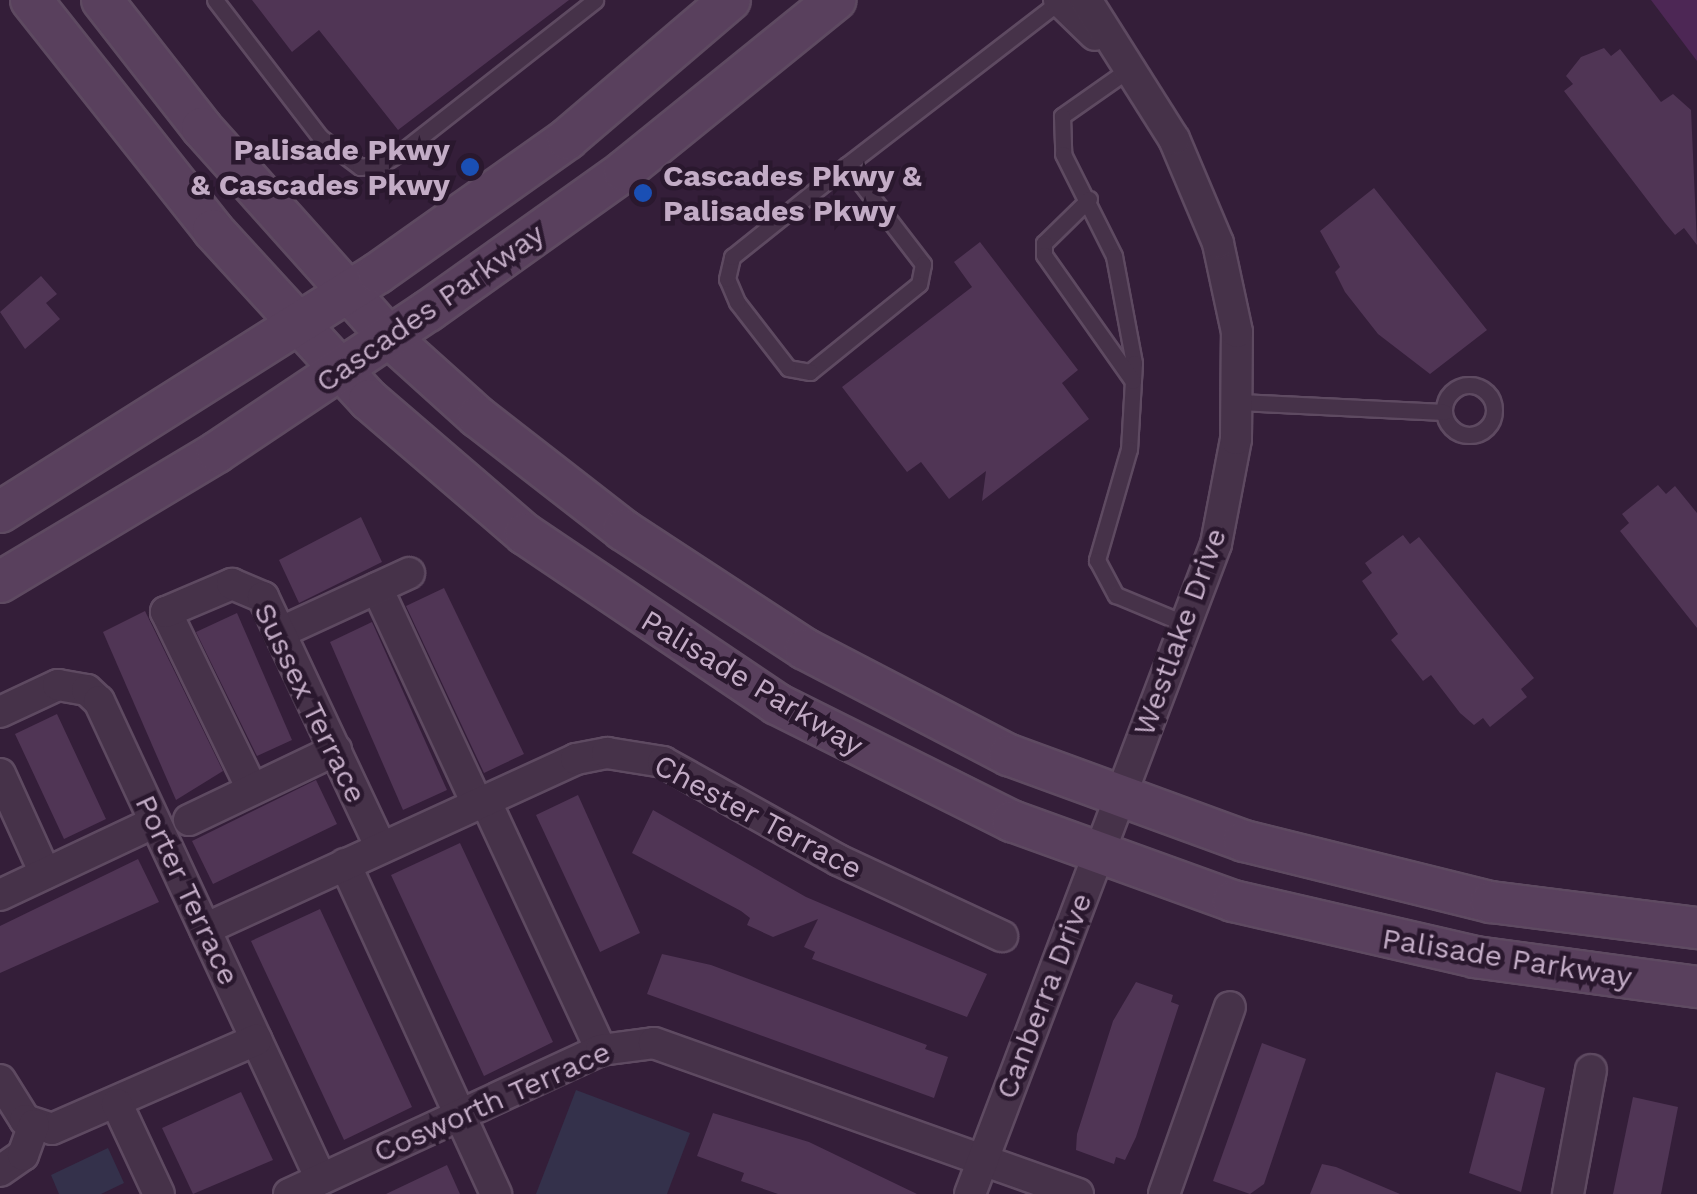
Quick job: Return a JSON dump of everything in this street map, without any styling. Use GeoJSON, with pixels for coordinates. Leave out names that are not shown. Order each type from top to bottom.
{"type":"FeatureCollection","features":[{"type":"Feature","properties":{"kind":"main road","name":"Palisade Parkway"},"geometry":{"type":"LineString","coordinates":[[30,0],[213,230],[340,372],[525,534],[693,653],[891,766],[1096,854],[1234,901],[1364,935],[1582,974],[1697,986]]}},
{"type":"Feature","properties":{"kind":"main road","name":"Palisade Parkway"},"geometry":{"type":"LineString","coordinates":[[102,0],[202,128],[389,337],[536,465],[724,599],[912,708],[1120,799],[1365,874],[1508,904],[1697,928]]}},
{"type":"Feature","properties":{"kind":"main road","name":"Cascades Parkway"},"geometry":{"type":"LineString","coordinates":[[0,512],[298,325],[567,139],[730,0]]}},
{"type":"Feature","properties":{"kind":"main road","name":"Cascades Parkway"},"geometry":{"type":"LineString","coordinates":[[0,582],[340,372],[624,171],[835,0]]}},
{"type":"Feature","properties":{"kind":"street","name":"Westlake Drive"},"geometry":{"type":"LineString","coordinates":[[1068,0],[1129,69],[1182,156],[1218,243],[1237,332],[1239,402],[1216,544],[1120,799]]}},
{"type":"Feature","properties":{"kind":"street"},"geometry":{"type":"LineString","coordinates":[[281,632],[409,573]]}},
{"type":"Feature","properties":{"kind":"street","name":"Sussex Terrace"},"geometry":{"type":"LineString","coordinates":[[252,789],[166,612],[219,587],[248,586],[264,597],[380,848]]}},
{"type":"Feature","properties":{"kind":"street"},"geometry":{"type":"LineString","coordinates":[[376,588],[600,1050]]}},
{"type":"Feature","properties":{"kind":"street","name":"Porter Terrace"},"geometry":{"type":"LineString","coordinates":[[0,712],[58,685],[88,690],[99,700],[321,1179]]}},
{"type":"Feature","properties":{"kind":"street"},"geometry":{"type":"LineString","coordinates":[[189,820],[336,750]]}},
{"type":"Feature","properties":{"kind":"street","name":"Chester Terrace"},"geometry":{"type":"LineString","coordinates":[[205,929],[576,759],[636,755],[664,762],[838,860],[1002,936]]}},
{"type":"Feature","properties":{"kind":"street"},"geometry":{"type":"LineString","coordinates":[[0,774],[45,873]]}},
{"type":"Feature","properties":{"kind":"street","name":"Canberra Drive"},"geometry":{"type":"LineString","coordinates":[[970,1194],[1120,799]]}},
{"type":"Feature","properties":{"kind":"street"},"geometry":{"type":"LineString","coordinates":[[0,895],[155,822]]}},
{"type":"Feature","properties":{"kind":"street"},"geometry":{"type":"LineString","coordinates":[[345,864],[463,1113],[496,1194]]}},
{"type":"Feature","properties":{"kind":"street"},"geometry":{"type":"LineString","coordinates":[[1164,1194],[1230,1007]]}},
{"type":"Feature","properties":{"kind":"street"},"geometry":{"type":"LineString","coordinates":[[0,1080],[13,1108],[34,1125],[72,1125],[256,1040]]}},
{"type":"Feature","properties":{"kind":"street","name":"Cosworth Terrace"},"geometry":{"type":"LineString","coordinates":[[289,1194],[600,1050],[654,1043],[680,1048],[1078,1194]]}},
{"type":"Feature","properties":{"kind":"street"},"geometry":{"type":"LineString","coordinates":[[1568,1194],[1590,1070]]}},
{"type":"Feature","properties":{"kind":"street"},"geometry":{"type":"LineString","coordinates":[[117,1104],[160,1194]]}},
{"type":"Feature","properties":{"kind":"street"},"geometry":{"type":"LineString","coordinates":[[0,1171],[23,1154],[34,1125]]}},
{"type":"Feature","properties":{"kind":"lane"},"geometry":{"type":"LineString","coordinates":[[215,0],[320,136],[360,168],[382,164],[404,150],[595,0]]}},
{"type":"Feature","properties":{"kind":"lane"},"geometry":{"type":"LineString","coordinates":[[847,165],[923,264],[920,284],[810,372],[788,368],[726,280],[732,257],[847,165],[1068,0]]}},
{"type":"Feature","properties":{"kind":"lane"},"geometry":{"type":"LineString","coordinates":[[1129,69],[1062,116],[1064,154],[1114,256],[1133,380],[1129,449],[1096,560],[1116,594],[1186,624]]}},
{"type":"Feature","properties":{"kind":"lane"},"geometry":{"type":"LineString","coordinates":[[1089,199],[1044,243],[1044,256],[1133,380]]}},
{"type":"Feature","properties":{"kind":"lane"},"geometry":{"type":"LineString","coordinates":[[1239,402],[1444,412]]}},
{"type":"Feature","properties":{"kind":"shaded area"},"geometry":{"type":"Polygon","coordinates":[[[1651,0],[1697,0],[1697,61],[1651,0]]]}},
{"type":"Feature","properties":{"kind":"shaded area"},"geometry":{"type":"Polygon","coordinates":[[[576,1090],[690,1133],[667,1194],[536,1194],[576,1090]]]}},
{"type":"Feature","properties":{"kind":"shaded area"},"geometry":{"type":"Polygon","coordinates":[[[108,1148],[124,1183],[101,1194],[59,1194],[51,1175],[108,1148]]]}},
{"type":"Feature","properties":{"kind":"building"},"geometry":{"type":"Polygon","coordinates":[[[252,0],[569,0],[398,130],[319,30],[292,52],[252,0]]]}},
{"type":"Feature","properties":{"kind":"building"},"geometry":{"type":"Polygon","coordinates":[[[1604,48],[1611,56],[1620,49],[1661,102],[1673,94],[1691,110],[1697,245],[1684,228],[1675,235],[1564,91],[1573,84],[1566,76],[1581,57],[1604,48]]]}},
{"type":"Feature","properties":{"kind":"building"},"geometry":{"type":"Polygon","coordinates":[[[1374,188],[1487,330],[1430,374],[1378,334],[1345,292],[1335,272],[1340,267],[1320,231],[1374,188]]]}},
{"type":"Feature","properties":{"kind":"building"},"geometry":{"type":"Polygon","coordinates":[[[980,242],[1078,370],[1062,383],[1089,419],[982,501],[986,471],[949,499],[921,462],[907,472],[842,387],[972,287],[954,262],[980,242]]]}},
{"type":"Feature","properties":{"kind":"building"},"geometry":{"type":"Polygon","coordinates":[[[41,276],[57,294],[46,303],[60,319],[25,349],[0,312],[41,276]]]}},
{"type":"Feature","properties":{"kind":"building"},"geometry":{"type":"Polygon","coordinates":[[[1658,485],[1666,494],[1675,486],[1697,513],[1697,628],[1620,531],[1629,523],[1622,514],[1658,485]]]}},
{"type":"Feature","properties":{"kind":"building"},"geometry":{"type":"Polygon","coordinates":[[[361,517],[382,562],[299,603],[279,560],[361,517]]]}},
{"type":"Feature","properties":{"kind":"building"},"geometry":{"type":"Polygon","coordinates":[[[1403,535],[1410,544],[1419,537],[1534,678],[1521,689],[1527,697],[1490,727],[1483,718],[1474,725],[1460,713],[1431,675],[1423,681],[1391,640],[1398,634],[1362,581],[1372,573],[1365,563],[1403,535]]]}},
{"type":"Feature","properties":{"kind":"building"},"geometry":{"type":"Polygon","coordinates":[[[444,588],[524,754],[484,773],[406,606],[444,588]]]}},
{"type":"Feature","properties":{"kind":"building"},"geometry":{"type":"Polygon","coordinates":[[[145,611],[223,771],[176,800],[103,632],[145,611]]]}},
{"type":"Feature","properties":{"kind":"building"},"geometry":{"type":"Polygon","coordinates":[[[237,613],[292,740],[257,756],[196,632],[237,613]]]}},
{"type":"Feature","properties":{"kind":"building"},"geometry":{"type":"Polygon","coordinates":[[[372,622],[447,790],[403,810],[330,642],[372,622]]]}},
{"type":"Feature","properties":{"kind":"building"},"geometry":{"type":"Polygon","coordinates":[[[57,714],[106,819],[64,839],[15,734],[57,714]]]}},
{"type":"Feature","properties":{"kind":"building"},"geometry":{"type":"Polygon","coordinates":[[[316,780],[337,824],[213,884],[192,841],[316,780]]]}},
{"type":"Feature","properties":{"kind":"building"},"geometry":{"type":"Polygon","coordinates":[[[578,795],[640,933],[600,952],[536,815],[578,795]]]}},
{"type":"Feature","properties":{"kind":"building"},"geometry":{"type":"Polygon","coordinates":[[[653,810],[806,897],[987,974],[967,1017],[812,959],[815,952],[804,947],[818,919],[773,937],[747,925],[750,918],[741,911],[632,853],[653,810]]]}},
{"type":"Feature","properties":{"kind":"building"},"geometry":{"type":"Polygon","coordinates":[[[460,843],[553,1042],[484,1076],[391,875],[460,843]]]}},
{"type":"Feature","properties":{"kind":"building"},"geometry":{"type":"Polygon","coordinates":[[[138,859],[159,902],[0,973],[0,926],[138,859]]]}},
{"type":"Feature","properties":{"kind":"building"},"geometry":{"type":"Polygon","coordinates":[[[320,909],[412,1107],[344,1140],[251,941],[320,909]]]}},
{"type":"Feature","properties":{"kind":"building"},"geometry":{"type":"Polygon","coordinates":[[[662,954],[711,965],[927,1045],[925,1049],[948,1057],[934,1098],[647,994],[662,954]]]}},
{"type":"Feature","properties":{"kind":"building"},"geometry":{"type":"Polygon","coordinates":[[[1136,982],[1173,995],[1171,1002],[1179,1005],[1136,1137],[1125,1160],[1116,1157],[1114,1164],[1076,1150],[1077,1134],[1113,1021],[1136,982]]]}},
{"type":"Feature","properties":{"kind":"building"},"geometry":{"type":"Polygon","coordinates":[[[1262,1043],[1306,1059],[1264,1184],[1250,1194],[1213,1181],[1262,1043]]]}},
{"type":"Feature","properties":{"kind":"building"},"geometry":{"type":"Polygon","coordinates":[[[1496,1072],[1545,1088],[1521,1192],[1469,1173],[1496,1072]]]}},
{"type":"Feature","properties":{"kind":"building"},"geometry":{"type":"Polygon","coordinates":[[[241,1092],[273,1160],[193,1194],[162,1128],[241,1092]]]}},
{"type":"Feature","properties":{"kind":"building"},"geometry":{"type":"Polygon","coordinates":[[[1633,1097],[1678,1107],[1661,1194],[1613,1194],[1633,1097]]]}},
{"type":"Feature","properties":{"kind":"building"},"geometry":{"type":"Polygon","coordinates":[[[713,1113],[809,1142],[917,1194],[778,1194],[741,1181],[744,1173],[697,1156],[713,1113]]]}},
{"type":"Feature","properties":{"kind":"building"},"geometry":{"type":"Polygon","coordinates":[[[1322,1164],[1336,1167],[1400,1194],[1310,1194],[1322,1164]]]}},
{"type":"Feature","properties":{"kind":"building"},"geometry":{"type":"Polygon","coordinates":[[[447,1165],[460,1194],[386,1194],[447,1165]]]}},
{"type":"Feature","properties":{"kind":"place","name":"Palisade Pkwy & Cascades Pkwy"},"geometry":{"type":"Point","coordinates":[470,167]}},
{"type":"Feature","properties":{"kind":"place","name":"Cascades Pkwy & Palisades Pkwy"},"geometry":{"type":"Point","coordinates":[643,193]}}]}
